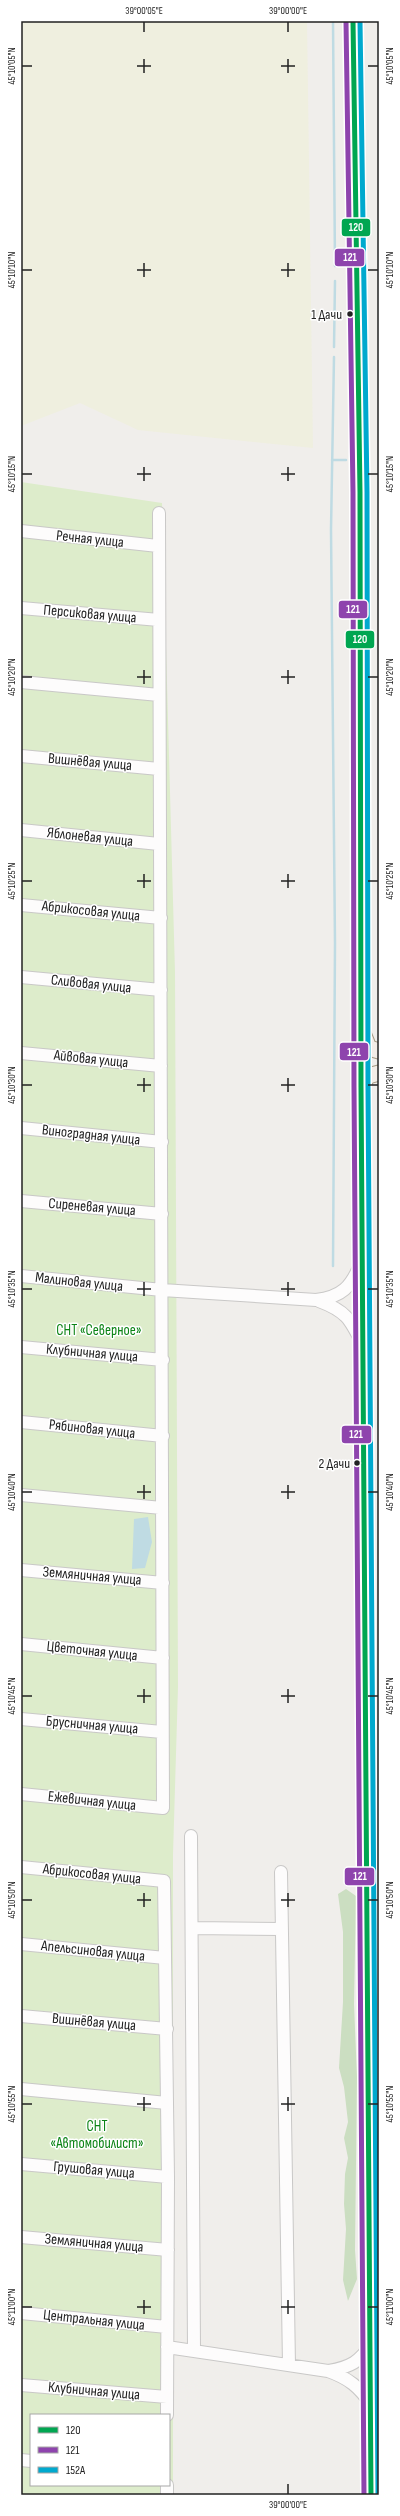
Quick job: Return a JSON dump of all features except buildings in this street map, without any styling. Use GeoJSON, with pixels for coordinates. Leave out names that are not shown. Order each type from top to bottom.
{"type":"FeatureCollection","features":[{"type":"Feature","properties":{"kind":"main road"},"geometry":{"type":"LineString","coordinates":[[353,21],[360,492],[361,1087],[364,1346],[366,1982],[371,2344],[371,2495]]}},
{"type":"Feature","properties":{"kind":"main road"},"geometry":{"type":"LineString","coordinates":[[362,1028],[369,1048],[379,1051]]}},
{"type":"Feature","properties":{"kind":"main road"},"geometry":{"type":"LineString","coordinates":[[361,1087],[368,1076],[379,1073]]}},
{"type":"Feature","properties":{"kind":"street"},"geometry":{"type":"LineString","coordinates":[[158,513],[163,1360],[162,1732]]}},
{"type":"Feature","properties":{"kind":"street","name":"Речная улица"},"geometry":{"type":"LineString","coordinates":[[21,532],[158,546]]}},
{"type":"Feature","properties":{"kind":"street","name":"Персиковая улица"},"geometry":{"type":"LineString","coordinates":[[21,608],[159,620]]}},
{"type":"Feature","properties":{"kind":"street"},"geometry":{"type":"LineString","coordinates":[[21,682],[159,695]]}},
{"type":"Feature","properties":{"kind":"street","name":"Вишнёвая улица"},"geometry":{"type":"LineString","coordinates":[[21,756],[159,769]]}},
{"type":"Feature","properties":{"kind":"street","name":"Яблоневая улица"},"geometry":{"type":"LineString","coordinates":[[21,830],[159,844]]}},
{"type":"Feature","properties":{"kind":"street","name":"Абрикосовая улица"},"geometry":{"type":"LineString","coordinates":[[21,905],[161,918]]}},
{"type":"Feature","properties":{"kind":"street","name":"Сливовая улица"},"geometry":{"type":"LineString","coordinates":[[21,977],[161,990]]}},
{"type":"Feature","properties":{"kind":"street","name":"Айвовая улица"},"geometry":{"type":"LineString","coordinates":[[21,1053],[161,1066]]}},
{"type":"Feature","properties":{"kind":"street","name":"Виноградная улица"},"geometry":{"type":"LineString","coordinates":[[21,1128],[162,1142]]}},
{"type":"Feature","properties":{"kind":"street","name":"Сиреневая улица"},"geometry":{"type":"LineString","coordinates":[[21,1201],[162,1214]]}},
{"type":"Feature","properties":{"kind":"street"},"geometry":{"type":"LineString","coordinates":[[316,1300],[332,1298],[345,1290],[355,1277],[363,1258]]}},
{"type":"Feature","properties":{"kind":"street","name":"Малиновая улица"},"geometry":{"type":"LineString","coordinates":[[21,1276],[162,1290],[316,1300]]}},
{"type":"Feature","properties":{"kind":"street"},"geometry":{"type":"LineString","coordinates":[[316,1300],[340,1309],[350,1318],[364,1346]]}},
{"type":"Feature","properties":{"kind":"street","name":"Клубничная улица"},"geometry":{"type":"LineString","coordinates":[[21,1347],[163,1360]]}},
{"type":"Feature","properties":{"kind":"street","name":"Рябиновая улица"},"geometry":{"type":"LineString","coordinates":[[21,1422],[163,1436]]}},
{"type":"Feature","properties":{"kind":"street"},"geometry":{"type":"LineString","coordinates":[[21,1495],[162,1508]]}},
{"type":"Feature","properties":{"kind":"street","name":"Земляничная улица"},"geometry":{"type":"LineString","coordinates":[[21,1570],[163,1583]]}},
{"type":"Feature","properties":{"kind":"street","name":"Цветочная улица"},"geometry":{"type":"LineString","coordinates":[[21,1644],[163,1658]]}},
{"type":"Feature","properties":{"kind":"street","name":"Брусничная улица"},"geometry":{"type":"LineString","coordinates":[[21,1719],[162,1732]]}},
{"type":"Feature","properties":{"kind":"street","name":"Ежевичная улица"},"geometry":{"type":"LineString","coordinates":[[21,1794],[163,1808],[162,1732]]}},
{"type":"Feature","properties":{"kind":"street"},"geometry":{"type":"LineString","coordinates":[[191,1836],[194,2351]]}},
{"type":"Feature","properties":{"kind":"street","name":"Абрикосовая улица"},"geometry":{"type":"LineString","coordinates":[[21,1867],[164,1881],[165,1958]]}},
{"type":"Feature","properties":{"kind":"street"},"geometry":{"type":"LineString","coordinates":[[282,1872],[281,1929],[289,2365]]}},
{"type":"Feature","properties":{"kind":"street"},"geometry":{"type":"LineString","coordinates":[[192,1928],[281,1929]]}},
{"type":"Feature","properties":{"kind":"street","name":"Апельсиновая улица"},"geometry":{"type":"LineString","coordinates":[[21,1944],[165,1958]]}},
{"type":"Feature","properties":{"kind":"street"},"geometry":{"type":"LineString","coordinates":[[165,1958],[168,2177],[167,2414]]}},
{"type":"Feature","properties":{"kind":"street","name":"Вишнёвая улица"},"geometry":{"type":"LineString","coordinates":[[21,2016],[167,2029]]}},
{"type":"Feature","properties":{"kind":"street"},"geometry":{"type":"LineString","coordinates":[[21,2089],[167,2103]]}},
{"type":"Feature","properties":{"kind":"street","name":"Грушовая улица"},"geometry":{"type":"LineString","coordinates":[[21,2164],[168,2177]]}},
{"type":"Feature","properties":{"kind":"street","name":"Земляничная улица"},"geometry":{"type":"LineString","coordinates":[[21,2237],[168,2250]]}},
{"type":"Feature","properties":{"kind":"street","name":"Центральная улица"},"geometry":{"type":"LineString","coordinates":[[21,2312],[167,2327]]}},
{"type":"Feature","properties":{"kind":"street"},"geometry":{"type":"LineString","coordinates":[[328,2371],[353,2365],[365,2355],[371,2344]]}},
{"type":"Feature","properties":{"kind":"street"},"geometry":{"type":"LineString","coordinates":[[168,2347],[328,2371],[350,2380],[364,2394],[371,2406]]}},
{"type":"Feature","properties":{"kind":"street","name":"Клубничная улица"},"geometry":{"type":"LineString","coordinates":[[21,2385],[167,2397]]}},
{"type":"Feature","properties":{"kind":"green space"},"geometry":{"type":"Polygon","coordinates":[[[21,21],[307,21],[313,448],[138,430],[80,403],[21,426],[21,21]]]}},
{"type":"Feature","properties":{"kind":"green space","name":"СНТ «Северное»"},"geometry":{"type":"Polygon","coordinates":[[[21,482],[162,503],[175,972],[178,1687],[173,1855],[173,2495],[21,2495],[21,482]]]}},
{"type":"Feature","properties":{"kind":"green space"},"geometry":{"type":"Polygon","coordinates":[[[346,1889],[356,1896],[354,2004],[357,2077],[355,2250],[357,2279],[348,2301],[343,2280],[346,2229],[344,2204],[345,2174],[348,2158],[344,2138],[348,2122],[344,2087],[339,2068],[343,2002],[343,1932],[338,1894],[346,1889]]]}},
{"type":"Feature","properties":{"kind":"water"},"geometry":{"type":"Polygon","coordinates":[[[148,1517],[152,1542],[145,1568],[132,1569],[134,1519],[148,1517]]]}},
{"type":"Feature","properties":{"kind":"waterway"},"geometry":{"type":"LineString","coordinates":[[333,21],[335,266]]}},
{"type":"Feature","properties":{"kind":"waterway"},"geometry":{"type":"LineString","coordinates":[[334,347],[335,281]]}},
{"type":"Feature","properties":{"kind":"waterway"},"geometry":{"type":"LineString","coordinates":[[333,1266],[335,943],[331,530],[334,357]]}},
{"type":"Feature","properties":{"kind":"waterway"},"geometry":{"type":"LineString","coordinates":[[332,460],[346,460]]}},
{"type":"Feature","properties":{"kind":"transit line","name":"121"},"geometry":{"type":"LineString","coordinates":[[346,21],[353,492],[354,1087],[364,2495]]}},
{"type":"Feature","properties":{"kind":"transit line","name":"120"},"geometry":{"type":"LineString","coordinates":[[353,21],[360,492],[361,1087],[371,2495]]}},
{"type":"Feature","properties":{"kind":"transit line","name":"152A"},"geometry":{"type":"LineString","coordinates":[[360,21],[367,492],[368,1087],[378,2495]]}},
{"type":"Feature","properties":{"kind":"place","name":"1 Дачи"},"geometry":{"type":"Point","coordinates":[350,314]}},
{"type":"Feature","properties":{"kind":"place","name":"2 Дачи"},"geometry":{"type":"Point","coordinates":[357,1463]}},
{"type":"Feature","properties":{"kind":"park label","name":"СНТ «Автомобилист»"},"geometry":{"type":"Point","coordinates":[97,2134]}}]}
